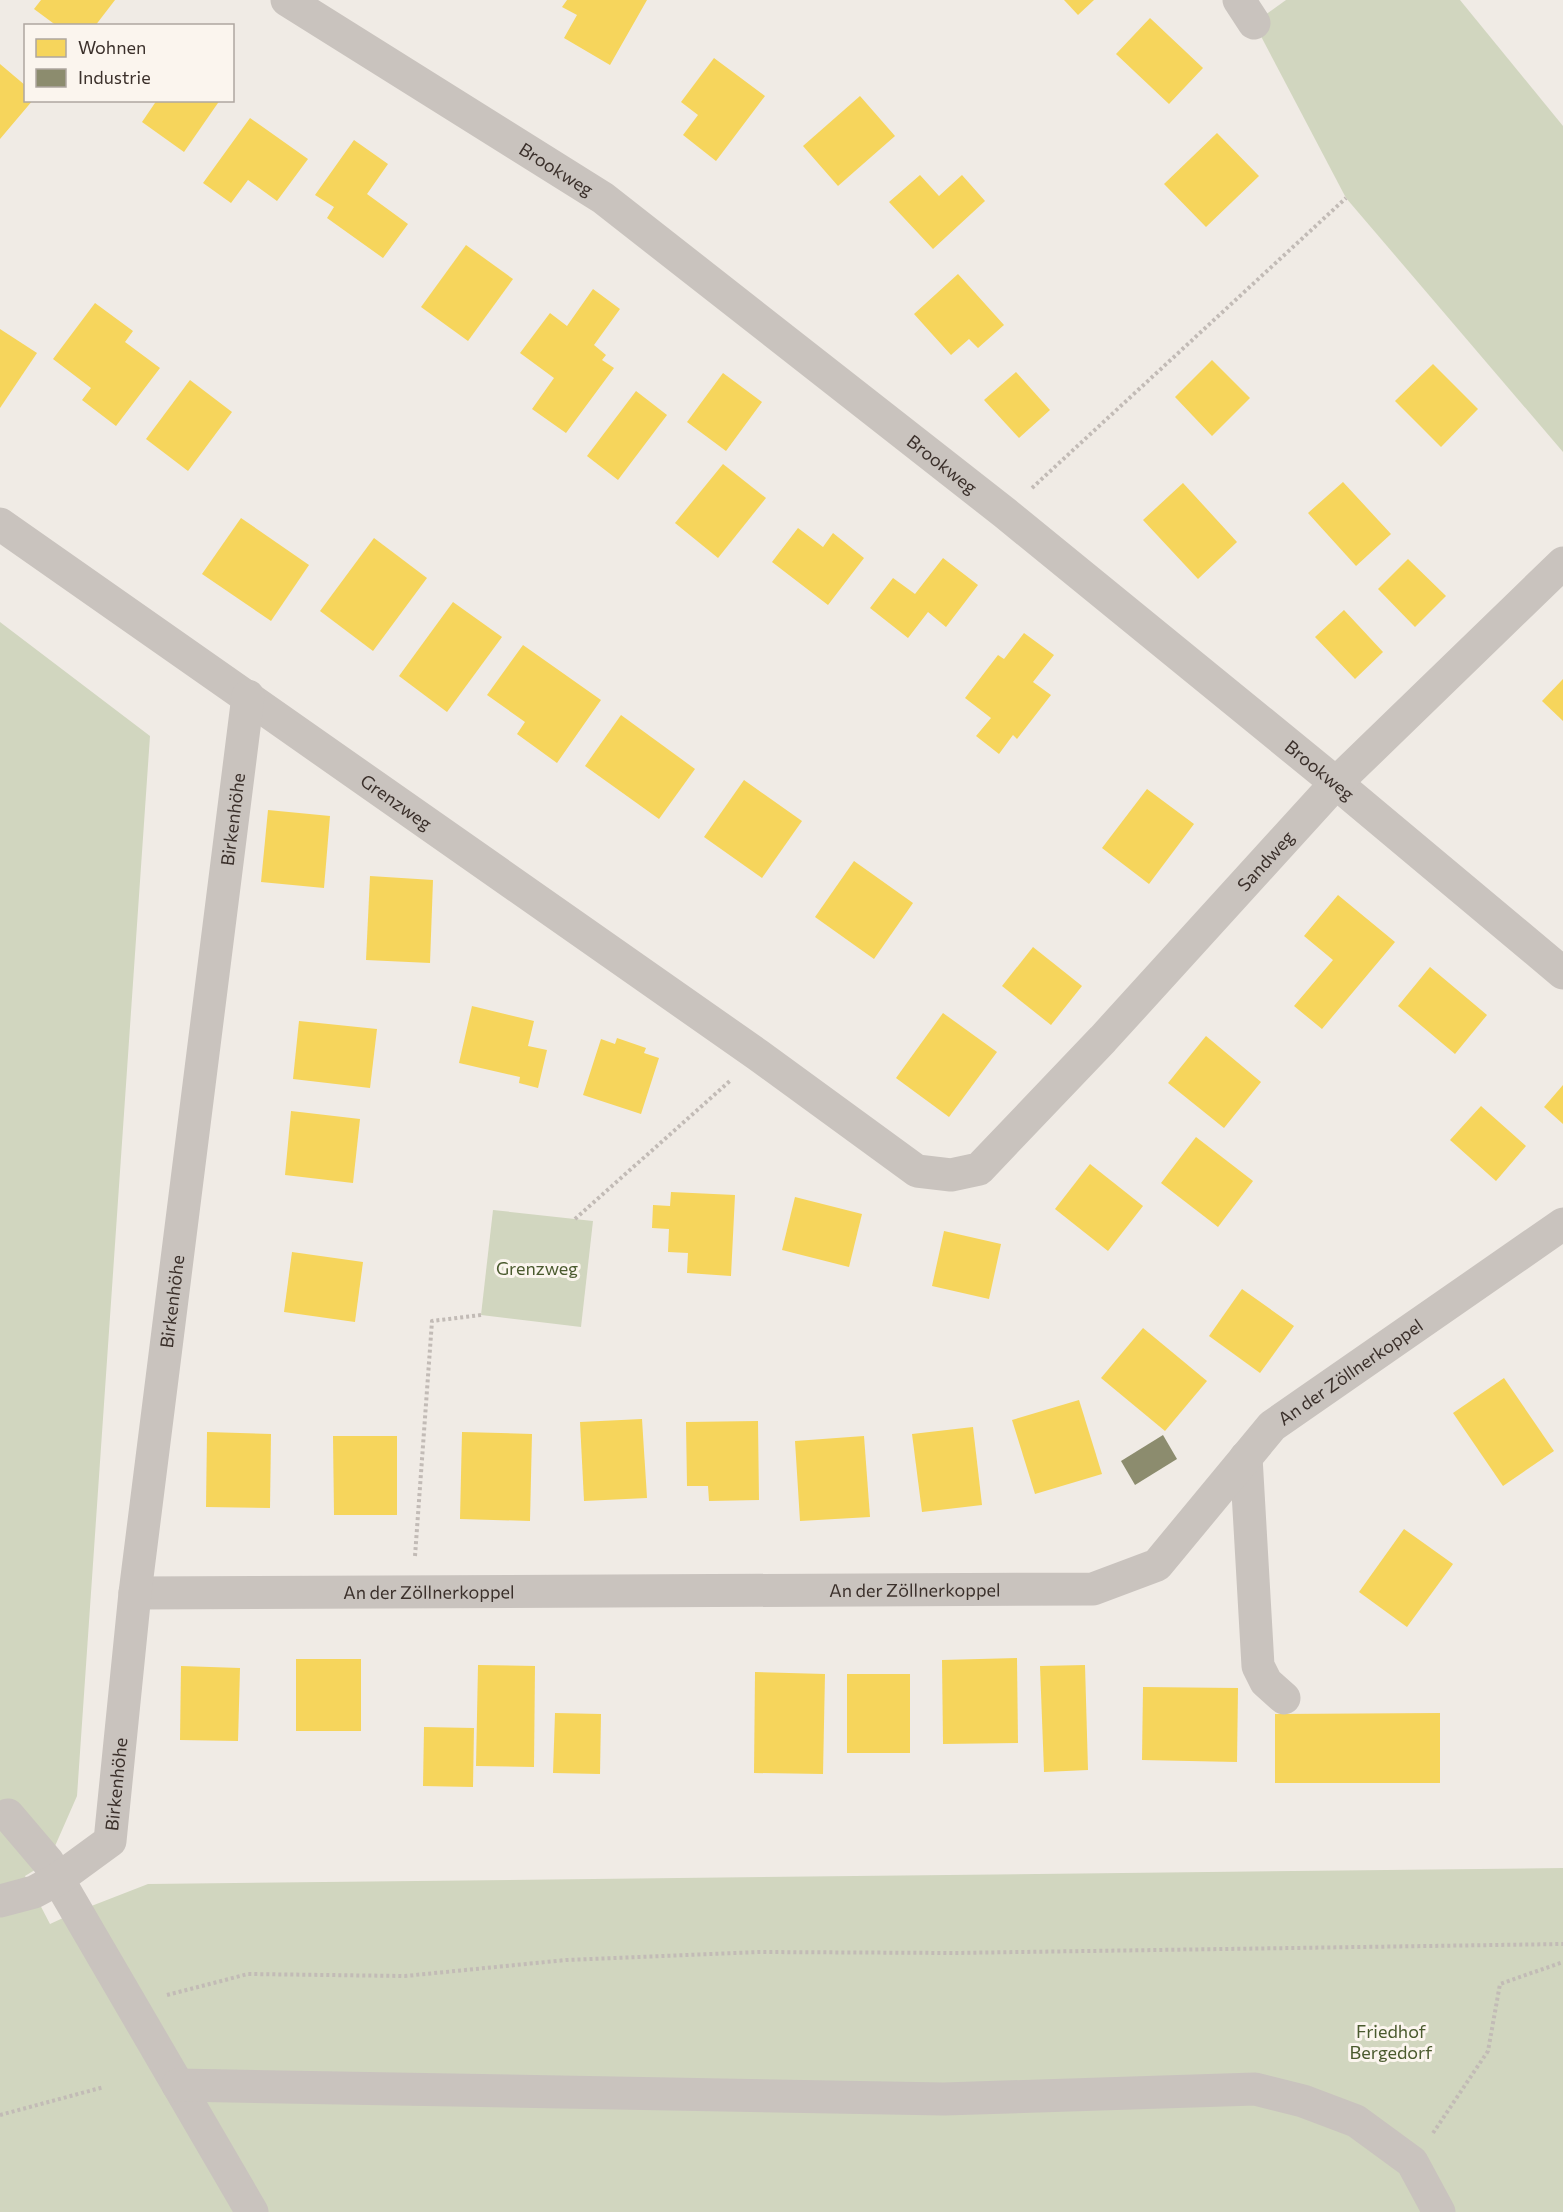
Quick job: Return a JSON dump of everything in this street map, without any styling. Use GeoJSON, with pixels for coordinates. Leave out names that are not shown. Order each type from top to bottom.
{"type":"FeatureCollection","features":[{"type":"Feature","properties":{"kind":"street","name":"Brookweg"},"geometry":{"type":"LineString","coordinates":[[287,0],[603,198],[1005,513],[1336,783],[1563,973]]}},
{"type":"Feature","properties":{"kind":"street","name":"Grenzweg"},"geometry":{"type":"LineString","coordinates":[[0,524],[248,696],[917,1171],[951,1175],[979,1169]]}},
{"type":"Feature","properties":{"kind":"street","name":"Sandweg"},"geometry":{"type":"LineString","coordinates":[[979,1169],[1103,1039],[1336,783],[1563,563]]}},
{"type":"Feature","properties":{"kind":"street","name":"Birkenhöhe"},"geometry":{"type":"LineString","coordinates":[[0,1901],[34,1892],[58,1879],[110,1841],[135,1593],[248,696]]}},
{"type":"Feature","properties":{"kind":"street","name":"An der Zöllnerkoppel"},"geometry":{"type":"LineString","coordinates":[[135,1593],[1092,1589],[1157,1565],[1272,1426],[1563,1224]]}},
{"type":"Feature","properties":{"kind":"street"},"geometry":{"type":"LineString","coordinates":[[1246,1458],[1258,1666],[1266,1682],[1284,1698]]}},
{"type":"Feature","properties":{"kind":"street"},"geometry":{"type":"LineString","coordinates":[[3,1808],[48,1862],[252,2212]]}},
{"type":"Feature","properties":{"kind":"street"},"geometry":{"type":"LineString","coordinates":[[178,2085],[944,2099],[1255,2089],[1303,2101],[1356,2121],[1412,2162],[1439,2212]]}},
{"type":"Feature","properties":{"kind":"path"},"geometry":{"type":"LineString","coordinates":[[1005,513],[1346,198]]}},
{"type":"Feature","properties":{"kind":"path"},"geometry":{"type":"LineString","coordinates":[[575,1219],[758,1056]]}},
{"type":"Feature","properties":{"kind":"path"},"geometry":{"type":"LineString","coordinates":[[413,1592],[432,1321],[481,1315]]}},
{"type":"Feature","properties":{"kind":"path"},"geometry":{"type":"LineString","coordinates":[[131,2005],[248,1974],[405,1976],[589,1959],[760,1952],[953,1953],[1563,1944]]}},
{"type":"Feature","properties":{"kind":"path"},"geometry":{"type":"LineString","coordinates":[[1412,2162],[1446,2116],[1488,2051],[1500,1984],[1563,1962]]}},
{"type":"Feature","properties":{"kind":"path"},"geometry":{"type":"LineString","coordinates":[[0,2115],[104,2087]]}},
{"type":"Feature","properties":{"kind":"green space"},"geometry":{"type":"Polygon","coordinates":[[[1286,0],[1460,0],[1563,126],[1563,452],[1346,198],[1254,23],[1286,0]]]}},
{"type":"Feature","properties":{"kind":"green space","name":"Friedhof Bergedorf"},"geometry":{"type":"Polygon","coordinates":[[[0,622],[150,736],[77,1796],[48,1862],[25,1876],[50,1924],[148,1884],[1563,1868],[1563,2212],[0,2212],[0,622]]]}},
{"type":"Feature","properties":{"kind":"green space","name":"Grenzweg"},"geometry":{"type":"Polygon","coordinates":[[[493,1210],[593,1221],[581,1327],[481,1315],[493,1210]]]}},
{"type":"Feature","properties":{"kind":"building: Wohnen"},"geometry":{"type":"Polygon","coordinates":[[[41,0],[115,0],[97,24],[54,24],[34,9],[41,0]]]}},
{"type":"Feature","properties":{"kind":"building: Wohnen"},"geometry":{"type":"Polygon","coordinates":[[[567,0],[647,0],[610,65],[564,38],[577,15],[562,7],[567,0]]]}},
{"type":"Feature","properties":{"kind":"building: Wohnen"},"geometry":{"type":"Polygon","coordinates":[[[1064,0],[1094,0],[1078,15],[1064,0]]]}},
{"type":"Feature","properties":{"kind":"building: Wohnen"},"geometry":{"type":"Polygon","coordinates":[[[1150,18],[1203,68],[1169,104],[1116,54],[1150,18]]]}},
{"type":"Feature","properties":{"kind":"building: Wohnen"},"geometry":{"type":"Polygon","coordinates":[[[714,58],[765,96],[716,161],[683,135],[698,115],[681,102],[714,58]]]}},
{"type":"Feature","properties":{"kind":"building: Wohnen"},"geometry":{"type":"Polygon","coordinates":[[[0,64],[24,84],[24,102],[31,102],[0,139],[0,64]]]}},
{"type":"Feature","properties":{"kind":"building: Wohnen"},"geometry":{"type":"Polygon","coordinates":[[[860,96],[895,136],[838,186],[803,146],[860,96]]]}},
{"type":"Feature","properties":{"kind":"building: Wohnen"},"geometry":{"type":"Polygon","coordinates":[[[156,102],[219,102],[184,152],[142,122],[156,102]]]}},
{"type":"Feature","properties":{"kind":"building: Wohnen"},"geometry":{"type":"Polygon","coordinates":[[[250,118],[308,159],[277,201],[248,180],[231,203],[203,183],[250,118]]]}},
{"type":"Feature","properties":{"kind":"building: Wohnen"},"geometry":{"type":"Polygon","coordinates":[[[1217,133],[1259,176],[1206,227],[1164,184],[1217,133]]]}},
{"type":"Feature","properties":{"kind":"building: Wohnen"},"geometry":{"type":"Polygon","coordinates":[[[354,140],[388,164],[367,194],[408,224],[383,258],[327,218],[334,207],[315,195],[354,140]]]}},
{"type":"Feature","properties":{"kind":"building: Wohnen"},"geometry":{"type":"Polygon","coordinates":[[[920,175],[939,196],[962,175],[985,201],[933,249],[889,202],[920,175]]]}},
{"type":"Feature","properties":{"kind":"building: Wohnen"},"geometry":{"type":"Polygon","coordinates":[[[466,245],[513,279],[468,341],[421,307],[466,245]]]}},
{"type":"Feature","properties":{"kind":"building: Wohnen"},"geometry":{"type":"Polygon","coordinates":[[[958,274],[1004,325],[978,348],[969,339],[951,355],[914,314],[958,274]]]}},
{"type":"Feature","properties":{"kind":"building: Wohnen"},"geometry":{"type":"Polygon","coordinates":[[[593,289],[620,309],[594,345],[606,355],[602,360],[614,368],[566,433],[532,409],[554,378],[520,353],[550,313],[567,326],[593,289]]]}},
{"type":"Feature","properties":{"kind":"building: Wohnen"},"geometry":{"type":"Polygon","coordinates":[[[95,303],[133,331],[125,342],[160,368],[116,426],[82,400],[91,388],[53,359],[95,303]]]}},
{"type":"Feature","properties":{"kind":"building: Wohnen"},"geometry":{"type":"Polygon","coordinates":[[[0,329],[37,353],[0,408],[0,329]]]}},
{"type":"Feature","properties":{"kind":"building: Wohnen"},"geometry":{"type":"Polygon","coordinates":[[[1212,360],[1250,398],[1212,436],[1175,397],[1212,360]]]}},
{"type":"Feature","properties":{"kind":"building: Wohnen"},"geometry":{"type":"Polygon","coordinates":[[[1433,364],[1478,409],[1441,447],[1395,401],[1433,364]]]}},
{"type":"Feature","properties":{"kind":"building: Wohnen"},"geometry":{"type":"Polygon","coordinates":[[[1016,372],[1050,410],[1019,438],[984,400],[1016,372]]]}},
{"type":"Feature","properties":{"kind":"building: Wohnen"},"geometry":{"type":"Polygon","coordinates":[[[723,373],[762,402],[726,451],[687,422],[723,373]]]}},
{"type":"Feature","properties":{"kind":"building: Wohnen"},"geometry":{"type":"Polygon","coordinates":[[[190,380],[232,412],[188,471],[146,439],[190,380]]]}},
{"type":"Feature","properties":{"kind":"building: Wohnen"},"geometry":{"type":"Polygon","coordinates":[[[636,391],[667,415],[618,480],[587,456],[636,391]]]}},
{"type":"Feature","properties":{"kind":"building: Wohnen"},"geometry":{"type":"Polygon","coordinates":[[[723,464],[766,498],[718,558],[675,523],[723,464]]]}},
{"type":"Feature","properties":{"kind":"building: Wohnen"},"geometry":{"type":"Polygon","coordinates":[[[1343,482],[1391,534],[1356,566],[1308,513],[1343,482]]]}},
{"type":"Feature","properties":{"kind":"building: Wohnen"},"geometry":{"type":"Polygon","coordinates":[[[1183,483],[1237,542],[1198,579],[1143,520],[1183,483]]]}},
{"type":"Feature","properties":{"kind":"building: Wohnen"},"geometry":{"type":"Polygon","coordinates":[[[241,518],[309,565],[271,621],[202,574],[241,518]]]}},
{"type":"Feature","properties":{"kind":"building: Wohnen"},"geometry":{"type":"Polygon","coordinates":[[[798,528],[823,547],[833,533],[864,558],[828,605],[772,562],[798,528]]]}},
{"type":"Feature","properties":{"kind":"building: Wohnen"},"geometry":{"type":"Polygon","coordinates":[[[374,538],[427,578],[373,651],[320,611],[374,538]]]}},
{"type":"Feature","properties":{"kind":"building: Wohnen"},"geometry":{"type":"Polygon","coordinates":[[[943,558],[978,585],[946,627],[928,612],[908,638],[870,608],[893,578],[915,594],[943,558]]]}},
{"type":"Feature","properties":{"kind":"building: Wohnen"},"geometry":{"type":"Polygon","coordinates":[[[1408,559],[1446,596],[1415,627],[1378,589],[1408,559]]]}},
{"type":"Feature","properties":{"kind":"building: Wohnen"},"geometry":{"type":"Polygon","coordinates":[[[453,602],[502,637],[447,712],[399,676],[453,602]]]}},
{"type":"Feature","properties":{"kind":"building: Wohnen"},"geometry":{"type":"Polygon","coordinates":[[[1344,610],[1383,652],[1355,679],[1315,637],[1344,610]]]}},
{"type":"Feature","properties":{"kind":"building: Wohnen"},"geometry":{"type":"Polygon","coordinates":[[[1024,633],[1054,655],[1033,682],[1051,695],[1017,739],[1013,735],[999,754],[976,736],[991,718],[965,698],[998,655],[1004,659],[1024,633]]]}},
{"type":"Feature","properties":{"kind":"building: Wohnen"},"geometry":{"type":"Polygon","coordinates":[[[523,645],[601,700],[557,763],[517,734],[525,722],[487,695],[523,645]]]}},
{"type":"Feature","properties":{"kind":"building: Wohnen"},"geometry":{"type":"Polygon","coordinates":[[[1563,679],[1563,721],[1542,701],[1563,679]]]}},
{"type":"Feature","properties":{"kind":"building: Wohnen"},"geometry":{"type":"Polygon","coordinates":[[[621,715],[695,769],[659,819],[585,766],[621,715]]]}},
{"type":"Feature","properties":{"kind":"building: Wohnen"},"geometry":{"type":"Polygon","coordinates":[[[744,780],[802,821],[762,878],[704,837],[744,780]]]}},
{"type":"Feature","properties":{"kind":"building: Wohnen"},"geometry":{"type":"Polygon","coordinates":[[[1147,789],[1194,824],[1149,884],[1102,848],[1147,789]]]}},
{"type":"Feature","properties":{"kind":"building: Wohnen"},"geometry":{"type":"Polygon","coordinates":[[[268,810],[330,816],[324,888],[261,882],[268,810]]]}},
{"type":"Feature","properties":{"kind":"building: Wohnen"},"geometry":{"type":"Polygon","coordinates":[[[854,861],[913,903],[874,959],[815,917],[854,861]]]}},
{"type":"Feature","properties":{"kind":"building: Wohnen"},"geometry":{"type":"Polygon","coordinates":[[[370,876],[433,880],[430,963],[366,960],[370,876]]]}},
{"type":"Feature","properties":{"kind":"building: Wohnen"},"geometry":{"type":"Polygon","coordinates":[[[1338,895],[1395,942],[1322,1029],[1294,1006],[1333,960],[1304,936],[1338,895]]]}},
{"type":"Feature","properties":{"kind":"building: Wohnen"},"geometry":{"type":"Polygon","coordinates":[[[1033,947],[1082,986],[1051,1025],[1002,986],[1033,947]]]}},
{"type":"Feature","properties":{"kind":"building: Wohnen"},"geometry":{"type":"Polygon","coordinates":[[[1430,967],[1487,1015],[1455,1054],[1398,1006],[1430,967]]]}},
{"type":"Feature","properties":{"kind":"building: Wohnen"},"geometry":{"type":"Polygon","coordinates":[[[472,1006],[534,1021],[528,1046],[547,1050],[538,1088],[519,1083],[520,1077],[459,1063],[472,1006]]]}},
{"type":"Feature","properties":{"kind":"building: Wohnen"},"geometry":{"type":"Polygon","coordinates":[[[943,1013],[997,1052],[949,1117],[896,1078],[943,1013]]]}},
{"type":"Feature","properties":{"kind":"building: Wohnen"},"geometry":{"type":"Polygon","coordinates":[[[299,1021],[377,1029],[370,1088],[293,1079],[299,1021]]]}},
{"type":"Feature","properties":{"kind":"building: Wohnen"},"geometry":{"type":"Polygon","coordinates":[[[1206,1036],[1261,1082],[1224,1128],[1168,1083],[1206,1036]]]}},
{"type":"Feature","properties":{"kind":"building: Wohnen"},"geometry":{"type":"Polygon","coordinates":[[[617,1038],[646,1048],[644,1053],[659,1058],[641,1114],[583,1095],[601,1039],[615,1044],[617,1038]]]}},
{"type":"Feature","properties":{"kind":"building: Wohnen"},"geometry":{"type":"Polygon","coordinates":[[[1563,1085],[1563,1124],[1544,1107],[1563,1085]]]}},
{"type":"Feature","properties":{"kind":"building: Wohnen"},"geometry":{"type":"Polygon","coordinates":[[[1481,1106],[1526,1146],[1496,1181],[1450,1140],[1481,1106]]]}},
{"type":"Feature","properties":{"kind":"building: Wohnen"},"geometry":{"type":"Polygon","coordinates":[[[291,1111],[360,1119],[353,1183],[285,1175],[291,1111]]]}},
{"type":"Feature","properties":{"kind":"building: Wohnen"},"geometry":{"type":"Polygon","coordinates":[[[1196,1137],[1253,1181],[1218,1227],[1161,1183],[1196,1137]]]}},
{"type":"Feature","properties":{"kind":"building: Wohnen"},"geometry":{"type":"Polygon","coordinates":[[[1090,1164],[1143,1206],[1108,1251],[1055,1209],[1090,1164]]]}},
{"type":"Feature","properties":{"kind":"building: Wohnen"},"geometry":{"type":"Polygon","coordinates":[[[671,1192],[735,1195],[731,1276],[687,1273],[688,1253],[668,1252],[669,1229],[652,1228],[653,1205],[670,1206],[671,1192]]]}},
{"type":"Feature","properties":{"kind":"building: Wohnen"},"geometry":{"type":"Polygon","coordinates":[[[795,1197],[862,1214],[849,1267],[782,1250],[795,1197]]]}},
{"type":"Feature","properties":{"kind":"building: Wohnen"},"geometry":{"type":"Polygon","coordinates":[[[944,1231],[1001,1244],[989,1299],[932,1286],[944,1231]]]}},
{"type":"Feature","properties":{"kind":"building: Wohnen"},"geometry":{"type":"Polygon","coordinates":[[[292,1252],[363,1262],[355,1322],[284,1312],[292,1252]]]}},
{"type":"Feature","properties":{"kind":"building: Wohnen"},"geometry":{"type":"Polygon","coordinates":[[[1242,1289],[1294,1326],[1260,1373],[1209,1336],[1242,1289]]]}},
{"type":"Feature","properties":{"kind":"building: Wohnen"},"geometry":{"type":"Polygon","coordinates":[[[1143,1328],[1207,1381],[1165,1431],[1101,1378],[1143,1328]]]}},
{"type":"Feature","properties":{"kind":"building: Wohnen"},"geometry":{"type":"Polygon","coordinates":[[[1504,1378],[1554,1451],[1503,1486],[1453,1413],[1504,1378]]]}},
{"type":"Feature","properties":{"kind":"building: Wohnen"},"geometry":{"type":"Polygon","coordinates":[[[1079,1400],[1102,1474],[1035,1494],[1012,1420],[1079,1400]]]}},
{"type":"Feature","properties":{"kind":"building: Wohnen"},"geometry":{"type":"Polygon","coordinates":[[[642,1419],[647,1498],[584,1501],[580,1422],[642,1419]]]}},
{"type":"Feature","properties":{"kind":"building: Wohnen"},"geometry":{"type":"Polygon","coordinates":[[[758,1421],[759,1500],[709,1501],[708,1486],[687,1486],[686,1422],[758,1421]]]}},
{"type":"Feature","properties":{"kind":"building: Wohnen"},"geometry":{"type":"Polygon","coordinates":[[[973,1427],[982,1505],[922,1512],[912,1434],[973,1427]]]}},
{"type":"Feature","properties":{"kind":"building: Wohnen"},"geometry":{"type":"Polygon","coordinates":[[[207,1432],[271,1434],[270,1508],[206,1507],[207,1432]]]}},
{"type":"Feature","properties":{"kind":"building: Wohnen"},"geometry":{"type":"Polygon","coordinates":[[[462,1432],[532,1434],[530,1521],[460,1519],[462,1432]]]}},
{"type":"Feature","properties":{"kind":"building: Wohnen"},"geometry":{"type":"Polygon","coordinates":[[[333,1436],[397,1436],[397,1515],[334,1515],[333,1436]]]}},
{"type":"Feature","properties":{"kind":"building: Wohnen"},"geometry":{"type":"Polygon","coordinates":[[[864,1436],[870,1517],[800,1521],[795,1441],[864,1436]]]}},
{"type":"Feature","properties":{"kind":"building: Wohnen"},"geometry":{"type":"Polygon","coordinates":[[[1404,1529],[1453,1564],[1407,1627],[1359,1592],[1404,1529]]]}},
{"type":"Feature","properties":{"kind":"building: Wohnen"},"geometry":{"type":"Polygon","coordinates":[[[1017,1658],[1018,1743],[943,1744],[942,1660],[1017,1658]]]}},
{"type":"Feature","properties":{"kind":"building: Wohnen"},"geometry":{"type":"Polygon","coordinates":[[[296,1659],[361,1659],[361,1731],[296,1731],[296,1659]]]}},
{"type":"Feature","properties":{"kind":"building: Wohnen"},"geometry":{"type":"Polygon","coordinates":[[[478,1665],[535,1666],[534,1767],[476,1766],[478,1665]]]}},
{"type":"Feature","properties":{"kind":"building: Wohnen"},"geometry":{"type":"Polygon","coordinates":[[[1085,1665],[1088,1770],[1044,1772],[1040,1666],[1085,1665]]]}},
{"type":"Feature","properties":{"kind":"building: Wohnen"},"geometry":{"type":"Polygon","coordinates":[[[181,1666],[240,1668],[238,1741],[180,1740],[181,1666]]]}},
{"type":"Feature","properties":{"kind":"building: Wohnen"},"geometry":{"type":"Polygon","coordinates":[[[755,1672],[825,1674],[823,1774],[754,1773],[755,1672]]]}},
{"type":"Feature","properties":{"kind":"building: Wohnen"},"geometry":{"type":"Polygon","coordinates":[[[847,1674],[910,1674],[910,1753],[847,1753],[847,1674]]]}},
{"type":"Feature","properties":{"kind":"building: Wohnen"},"geometry":{"type":"Polygon","coordinates":[[[1143,1687],[1238,1688],[1237,1762],[1142,1760],[1143,1687]]]}},
{"type":"Feature","properties":{"kind":"building: Wohnen"},"geometry":{"type":"Polygon","coordinates":[[[555,1713],[601,1714],[600,1774],[553,1773],[555,1713]]]}},
{"type":"Feature","properties":{"kind":"building: Wohnen"},"geometry":{"type":"Polygon","coordinates":[[[1440,1713],[1440,1783],[1275,1783],[1275,1714],[1440,1713]]]}},
{"type":"Feature","properties":{"kind":"building: Wohnen"},"geometry":{"type":"Polygon","coordinates":[[[424,1727],[474,1728],[473,1787],[423,1786],[424,1727]]]}},
{"type":"Feature","properties":{"kind":"building: Industrie"},"geometry":{"type":"Polygon","coordinates":[[[1163,1435],[1177,1459],[1135,1485],[1121,1461],[1163,1435]]]}}]}
